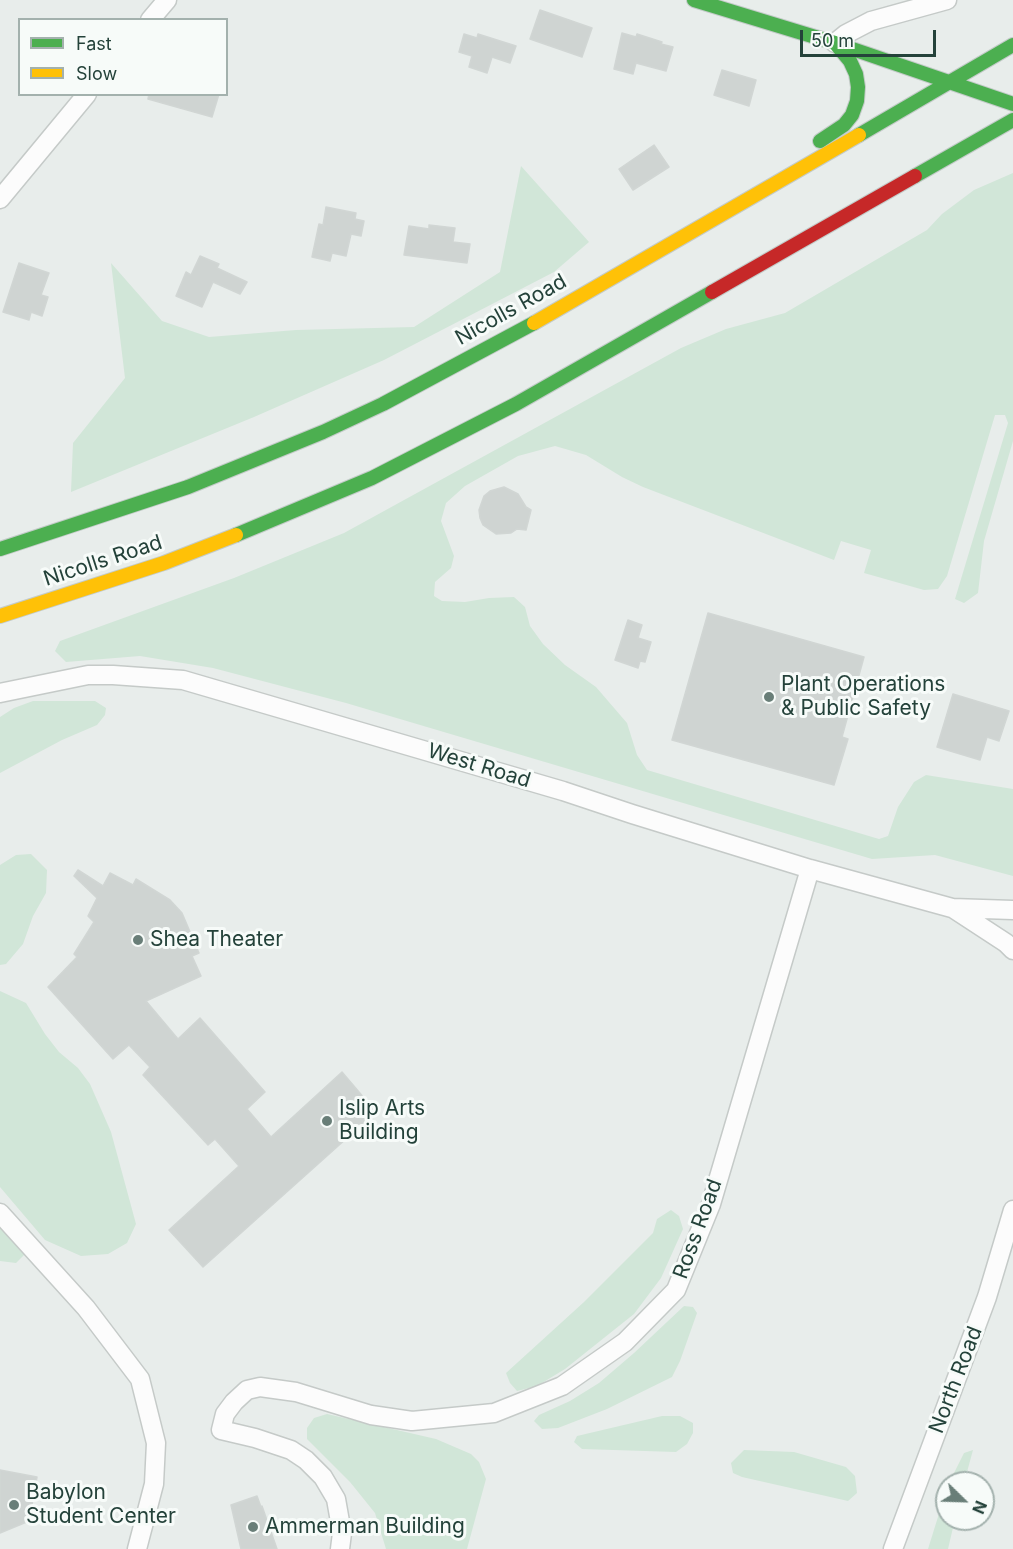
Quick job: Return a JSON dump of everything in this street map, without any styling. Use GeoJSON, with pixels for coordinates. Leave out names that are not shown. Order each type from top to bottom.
{"type":"FeatureCollection","features":[{"type":"Feature","properties":{"kind":"main road"},"geometry":{"type":"LineString","coordinates":[[694,0],[835,43],[1013,104]]}},
{"type":"Feature","properties":{"kind":"main road"},"geometry":{"type":"LineString","coordinates":[[808,148],[844,125],[852,115],[857,102],[856,74],[850,61],[835,43]]}},
{"type":"Feature","properties":{"kind":"main road","name":"Nicolls Road"},"geometry":{"type":"LineString","coordinates":[[0,549],[188,488],[323,432],[383,404],[462,362],[892,117],[1013,45]]}},
{"type":"Feature","properties":{"kind":"main road","name":"Nicolls Road"},"geometry":{"type":"LineString","coordinates":[[0,616],[164,563],[301,509],[372,478],[590,362],[1013,120]]}},
{"type":"Feature","properties":{"kind":"main road"},"geometry":{"type":"LineString","coordinates":[[663,247],[781,165]]}},
{"type":"Feature","properties":{"kind":"main road"},"geometry":{"type":"LineString","coordinates":[[0,627],[86,589]]}},
{"type":"Feature","properties":{"kind":"street"},"geometry":{"type":"LineString","coordinates":[[152,18],[167,0]]}},
{"type":"Feature","properties":{"kind":"street"},"geometry":{"type":"LineString","coordinates":[[835,43],[846,34],[871,21],[946,0]]}},
{"type":"Feature","properties":{"kind":"street"},"geometry":{"type":"LineString","coordinates":[[0,199],[85,96]]}},
{"type":"Feature","properties":{"kind":"street","name":"West Road"},"geometry":{"type":"LineString","coordinates":[[0,693],[88,675],[183,680],[563,790],[632,814],[810,868],[952,908],[1013,910]]}},
{"type":"Feature","properties":{"kind":"street","name":"Ross Road"},"geometry":{"type":"LineString","coordinates":[[340,1549],[342,1533],[336,1500],[323,1477],[306,1460],[291,1450],[221,1430],[225,1414],[247,1390],[260,1387],[296,1392],[370,1415],[412,1421],[494,1413],[562,1386],[625,1342],[676,1290],[711,1204],[810,868]]}},
{"type":"Feature","properties":{"kind":"street","name":"West Road"},"geometry":{"type":"LineString","coordinates":[[952,908],[1013,950]]}},
{"type":"Feature","properties":{"kind":"street","name":"North Road"},"geometry":{"type":"LineString","coordinates":[[893,1549],[987,1297],[1013,1210]]}},
{"type":"Feature","properties":{"kind":"street"},"geometry":{"type":"LineString","coordinates":[[0,1213],[86,1308],[140,1379],[156,1443],[154,1484],[137,1549]]}},
{"type":"Feature","properties":{"kind":"green space"},"geometry":{"type":"Polygon","coordinates":[[[521,166],[589,242],[554,272],[384,360],[254,417],[71,492],[73,443],[125,378],[111,263],[162,321],[209,337],[296,330],[414,327],[500,272],[521,166]]]}},
{"type":"Feature","properties":{"kind":"green space"},"geometry":{"type":"Polygon","coordinates":[[[1013,173],[1013,441],[984,541],[978,593],[964,603],[955,599],[1008,423],[1005,415],[995,415],[947,576],[938,589],[924,590],[864,573],[871,550],[841,541],[834,560],[643,487],[586,455],[555,446],[518,456],[465,486],[446,503],[441,521],[454,556],[451,568],[435,582],[434,596],[442,601],[465,602],[514,597],[525,607],[530,626],[543,644],[565,665],[596,687],[627,723],[637,755],[647,770],[879,839],[888,836],[898,807],[914,782],[926,775],[1013,789],[1013,876],[935,855],[872,859],[346,703],[213,668],[140,656],[66,662],[55,651],[60,641],[234,578],[344,533],[681,348],[726,329],[785,313],[927,230],[942,214],[974,190],[1013,173]]]}},
{"type":"Feature","properties":{"kind":"green space"},"geometry":{"type":"Polygon","coordinates":[[[33,701],[95,701],[106,708],[105,715],[97,725],[62,740],[0,773],[0,717],[14,708],[33,701]]]}},
{"type":"Feature","properties":{"kind":"green space"},"geometry":{"type":"Polygon","coordinates":[[[31,854],[47,870],[46,893],[33,916],[23,944],[6,964],[0,965],[0,865],[16,855],[31,854]]]}},
{"type":"Feature","properties":{"kind":"green space"},"geometry":{"type":"Polygon","coordinates":[[[0,991],[26,1003],[59,1052],[78,1068],[90,1084],[111,1132],[136,1224],[127,1243],[108,1254],[81,1256],[45,1240],[0,1187],[0,991]]]}},
{"type":"Feature","properties":{"kind":"green space"},"geometry":{"type":"Polygon","coordinates":[[[671,1210],[679,1216],[683,1229],[661,1278],[634,1314],[565,1369],[537,1386],[517,1391],[510,1383],[506,1373],[584,1302],[653,1233],[657,1219],[671,1210]]]}},
{"type":"Feature","properties":{"kind":"green space"},"geometry":{"type":"Polygon","coordinates":[[[0,1227],[26,1253],[16,1263],[0,1261],[0,1227]]]}},
{"type":"Feature","properties":{"kind":"green space"},"geometry":{"type":"Polygon","coordinates":[[[684,1306],[693,1307],[697,1313],[672,1377],[607,1409],[558,1428],[542,1429],[534,1421],[539,1415],[570,1401],[599,1383],[684,1306]]]}},
{"type":"Feature","properties":{"kind":"green space"},"geometry":{"type":"Polygon","coordinates":[[[327,1414],[436,1439],[471,1454],[479,1462],[486,1479],[467,1549],[386,1549],[375,1513],[350,1482],[307,1439],[307,1428],[314,1418],[327,1414]]]}},
{"type":"Feature","properties":{"kind":"green space"},"geometry":{"type":"Polygon","coordinates":[[[662,1416],[680,1416],[693,1423],[693,1433],[687,1444],[676,1452],[582,1449],[574,1442],[577,1436],[662,1416]]]}},
{"type":"Feature","properties":{"kind":"green space"},"geometry":{"type":"Polygon","coordinates":[[[744,1450],[794,1452],[846,1467],[855,1476],[857,1493],[848,1501],[742,1477],[733,1473],[731,1463],[744,1450]]]}},
{"type":"Feature","properties":{"kind":"green space"},"geometry":{"type":"Polygon","coordinates":[[[973,1450],[967,1471],[955,1471],[964,1453],[973,1450]]]}},
{"type":"Feature","properties":{"kind":"green space"},"geometry":{"type":"Polygon","coordinates":[[[935,1527],[935,1531],[952,1531],[948,1549],[928,1549],[935,1527]]]}},
{"type":"Feature","properties":{"kind":"building"},"geometry":{"type":"Polygon","coordinates":[[[540,10],[592,28],[582,57],[530,39],[540,10]]]}},
{"type":"Feature","properties":{"kind":"building"},"geometry":{"type":"Polygon","coordinates":[[[622,33],[636,37],[637,34],[673,47],[666,71],[636,63],[633,74],[614,69],[622,33]]]}},
{"type":"Feature","properties":{"kind":"building"},"geometry":{"type":"Polygon","coordinates":[[[464,34],[477,38],[478,34],[516,46],[510,63],[492,57],[487,73],[469,67],[472,56],[459,52],[464,34]]]}},
{"type":"Feature","properties":{"kind":"building"},"geometry":{"type":"Polygon","coordinates":[[[722,70],[756,80],[749,106],[714,95],[722,70]]]}},
{"type":"Feature","properties":{"kind":"building"},"geometry":{"type":"Polygon","coordinates":[[[149,96],[218,96],[212,117],[148,99],[149,96]]]}},
{"type":"Feature","properties":{"kind":"building"},"geometry":{"type":"Polygon","coordinates":[[[654,145],[669,167],[633,190],[619,169],[654,145]]]}},
{"type":"Feature","properties":{"kind":"building"},"geometry":{"type":"Polygon","coordinates":[[[326,207],[356,213],[355,219],[364,221],[361,236],[351,234],[346,256],[332,253],[330,261],[312,257],[319,224],[323,225],[326,207]]]}},
{"type":"Feature","properties":{"kind":"building"},"geometry":{"type":"Polygon","coordinates":[[[429,225],[455,228],[453,242],[470,244],[467,263],[404,255],[409,226],[429,229],[429,225]]]}},
{"type":"Feature","properties":{"kind":"building"},"geometry":{"type":"Polygon","coordinates":[[[200,256],[219,264],[217,268],[247,282],[240,294],[213,282],[202,307],[176,296],[186,272],[191,275],[200,256]]]}},
{"type":"Feature","properties":{"kind":"building"},"geometry":{"type":"Polygon","coordinates":[[[19,263],[49,273],[41,295],[48,297],[42,316],[31,312],[29,320],[3,312],[19,263]]]}},
{"type":"Feature","properties":{"kind":"building"},"geometry":{"type":"Polygon","coordinates":[[[504,487],[518,494],[526,507],[531,510],[526,530],[517,529],[511,533],[496,534],[483,525],[479,510],[484,496],[490,491],[504,487]]]}},
{"type":"Feature","properties":{"kind":"building","name":"Plant Operations & Public Safety"},"geometry":{"type":"Polygon","coordinates":[[[708,613],[864,657],[842,737],[848,739],[834,785],[672,740],[708,613]]]}},
{"type":"Feature","properties":{"kind":"building"},"geometry":{"type":"Polygon","coordinates":[[[628,620],[642,625],[638,638],[651,642],[645,662],[640,661],[638,668],[615,660],[628,620]]]}},
{"type":"Feature","properties":{"kind":"building"},"geometry":{"type":"Polygon","coordinates":[[[953,694],[1009,711],[999,741],[987,737],[980,760],[937,747],[953,694]]]}},
{"type":"Feature","properties":{"kind":"building","name":"Islip Arts Building"},"geometry":{"type":"Polygon","coordinates":[[[78,870],[103,886],[110,873],[133,885],[136,879],[170,900],[182,913],[199,953],[192,956],[201,976],[146,1001],[178,1039],[200,1018],[265,1092],[247,1109],[271,1137],[342,1072],[376,1112],[203,1267],[169,1230],[239,1166],[215,1139],[208,1145],[143,1075],[150,1067],[129,1045],[113,1059],[48,987],[77,957],[74,954],[94,922],[88,916],[97,898],[74,876],[78,870]]]}},
{"type":"Feature","properties":{"kind":"building","name":"Babylon Student Center"},"geometry":{"type":"Polygon","coordinates":[[[0,1470],[37,1477],[29,1521],[0,1533],[0,1470]]]}},
{"type":"Feature","properties":{"kind":"building","name":"Ammerman Building"},"geometry":{"type":"Polygon","coordinates":[[[257,1496],[277,1549],[241,1549],[231,1505],[257,1496]]]}},
{"type":"Feature","properties":{"kind":"traffic: fast"},"geometry":{"type":"LineString","coordinates":[[694,0],[835,43],[1013,104]]}},
{"type":"Feature","properties":{"kind":"traffic: fast"},"geometry":{"type":"LineString","coordinates":[[820,141],[844,125],[852,115],[857,101],[856,74],[850,61],[835,43]]}},
{"type":"Feature","properties":{"kind":"traffic: fast"},"geometry":{"type":"LineString","coordinates":[[859,135],[1013,45]]}},
{"type":"Feature","properties":{"kind":"traffic: fast"},"geometry":{"type":"LineString","coordinates":[[915,176],[1013,120]]}},
{"type":"Feature","properties":{"kind":"traffic: fast"},"geometry":{"type":"LineString","coordinates":[[236,535],[372,478],[516,404],[712,292]]}},
{"type":"Feature","properties":{"kind":"traffic: fast"},"geometry":{"type":"LineString","coordinates":[[0,549],[188,487],[323,432],[383,404],[534,323]]}},
{"type":"Feature","properties":{"kind":"traffic: slow"},"geometry":{"type":"LineString","coordinates":[[534,323],[859,135]]}},
{"type":"Feature","properties":{"kind":"traffic: slow"},"geometry":{"type":"LineString","coordinates":[[0,616],[164,563],[236,535]]}},
{"type":"Feature","properties":{"kind":"traffic: jam"},"geometry":{"type":"LineString","coordinates":[[712,292],[915,176]]}},
{"type":"Feature","properties":{"kind":"place","name":"Plant Operations & Public Safety"},"geometry":{"type":"Point","coordinates":[769,697]}},
{"type":"Feature","properties":{"kind":"place","name":"Shea Theater"},"geometry":{"type":"Point","coordinates":[138,940]}},
{"type":"Feature","properties":{"kind":"place","name":"Islip Arts Building"},"geometry":{"type":"Point","coordinates":[327,1121]}},
{"type":"Feature","properties":{"kind":"place","name":"Babylon Student Center"},"geometry":{"type":"Point","coordinates":[14,1505]}},
{"type":"Feature","properties":{"kind":"place","name":"Ammerman Building"},"geometry":{"type":"Point","coordinates":[253,1527]}}]}
